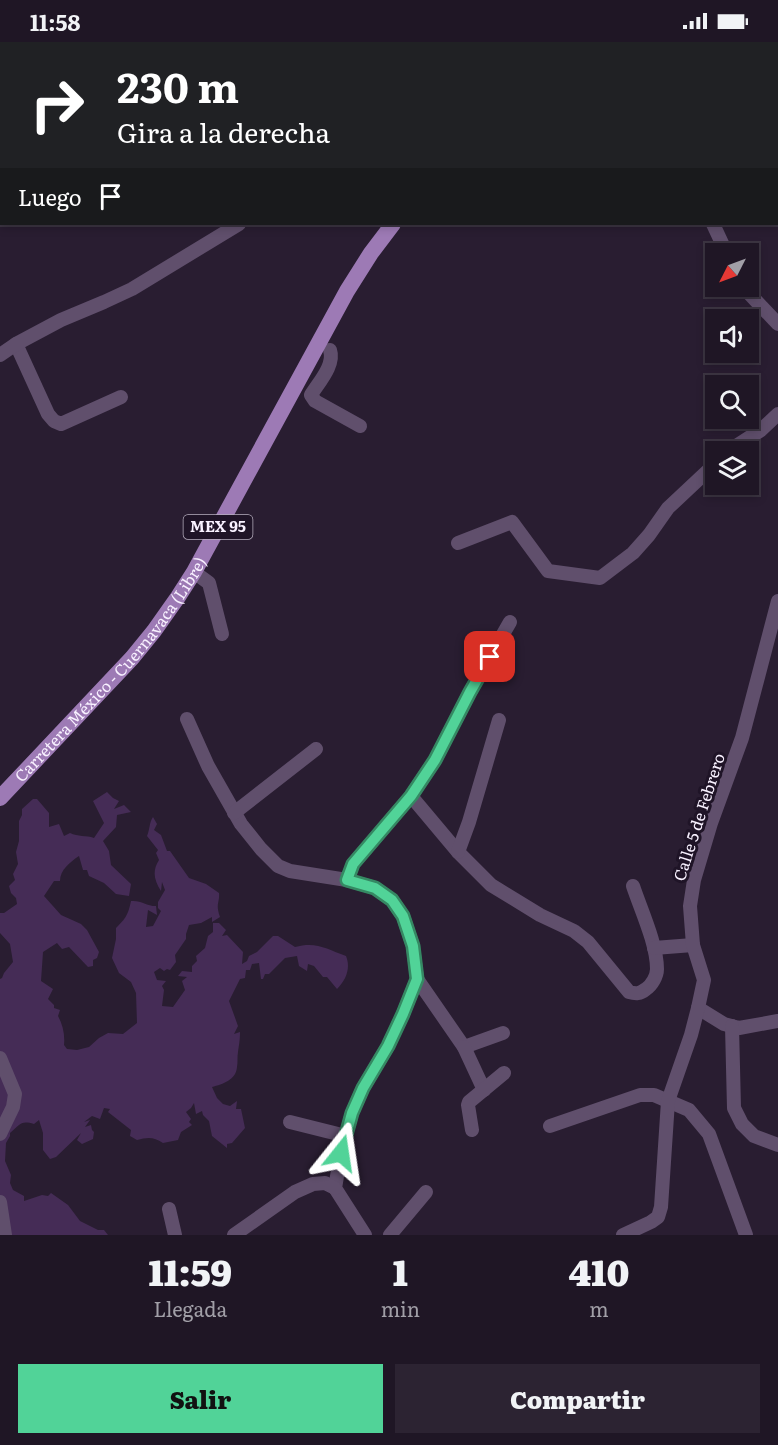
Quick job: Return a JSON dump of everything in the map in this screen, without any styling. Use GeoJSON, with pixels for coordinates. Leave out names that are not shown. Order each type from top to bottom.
{"type":"FeatureCollection","features":[{"type":"Feature","properties":{"kind":"main road","name":"Carretera México - Cuernavaca (Libre)"},"geometry":{"type":"LineString","coordinates":[[0,798],[132,658],[154,631],[194,572],[347,291],[392,225]]}},
{"type":"Feature","properties":{"kind":"street"},"geometry":{"type":"LineString","coordinates":[[0,355],[61,320],[132,289],[237,225]]}},
{"type":"Feature","properties":{"kind":"street"},"geometry":{"type":"LineString","coordinates":[[713,225],[722,243]]}},
{"type":"Feature","properties":{"kind":"street"},"geometry":{"type":"LineString","coordinates":[[752,297],[778,324]]}},
{"type":"Feature","properties":{"kind":"street"},"geometry":{"type":"LineString","coordinates":[[16,344],[48,414],[54,421],[61,424],[121,397]]}},
{"type":"Feature","properties":{"kind":"street"},"geometry":{"type":"LineString","coordinates":[[301,373],[330,350],[331,362],[311,395],[315,401],[360,426]]}},
{"type":"Feature","properties":{"kind":"street"},"geometry":{"type":"LineString","coordinates":[[744,441],[761,430],[778,414]]}},
{"type":"Feature","properties":{"kind":"street"},"geometry":{"type":"LineString","coordinates":[[458,543],[512,522],[548,571],[600,578],[633,554],[668,508],[705,473]]}},
{"type":"Feature","properties":{"kind":"street"},"geometry":{"type":"LineString","coordinates":[[194,572],[208,583],[222,634]]}},
{"type":"Feature","properties":{"kind":"street","name":"Calle 5 de Febrero"},"geometry":{"type":"LineString","coordinates":[[623,1235],[658,1217],[661,1207],[668,1101],[698,1008],[704,980],[693,945],[690,906],[694,880],[711,823],[771,653],[778,601]]}},
{"type":"Feature","properties":{"kind":"street"},"geometry":{"type":"LineString","coordinates":[[347,880],[353,864],[411,796],[435,760],[510,622]]}},
{"type":"Feature","properties":{"kind":"street"},"geometry":{"type":"LineString","coordinates":[[187,718],[208,766],[234,813],[261,849],[278,866],[290,871],[347,880],[375,888],[392,900],[403,916],[410,936],[417,979],[464,1047],[484,1090]]}},
{"type":"Feature","properties":{"kind":"street"},"geometry":{"type":"LineString","coordinates":[[458,852],[499,720]]}},
{"type":"Feature","properties":{"kind":"street"},"geometry":{"type":"LineString","coordinates":[[234,813],[316,749]]}},
{"type":"Feature","properties":{"kind":"street"},"geometry":{"type":"LineString","coordinates":[[411,796],[458,852],[491,885],[540,915],[574,931],[588,942],[629,992],[637,994],[651,986],[657,971],[654,948],[633,886]]}},
{"type":"Feature","properties":{"kind":"street"},"geometry":{"type":"LineString","coordinates":[[654,948],[693,945]]}},
{"type":"Feature","properties":{"kind":"street"},"geometry":{"type":"LineString","coordinates":[[335,1188],[341,1153],[352,1113],[363,1088],[388,1046],[417,979]]}},
{"type":"Feature","properties":{"kind":"street"},"geometry":{"type":"LineString","coordinates":[[698,1008],[724,1024],[739,1028],[778,1021]]}},
{"type":"Feature","properties":{"kind":"street"},"geometry":{"type":"LineString","coordinates":[[732,1026],[734,1108],[742,1124],[754,1136],[778,1145]]}},
{"type":"Feature","properties":{"kind":"street"},"geometry":{"type":"LineString","coordinates":[[464,1047],[502,1033]]}},
{"type":"Feature","properties":{"kind":"street"},"geometry":{"type":"LineString","coordinates":[[0,1058],[15,1094],[14,1107],[0,1134]]}},
{"type":"Feature","properties":{"kind":"street"},"geometry":{"type":"LineString","coordinates":[[472,1130],[469,1102],[504,1073]]}},
{"type":"Feature","properties":{"kind":"street"},"geometry":{"type":"LineString","coordinates":[[550,1126],[639,1095],[654,1095],[688,1110],[710,1134],[746,1235]]}},
{"type":"Feature","properties":{"kind":"street"},"geometry":{"type":"LineString","coordinates":[[290,1122],[346,1136]]}},
{"type":"Feature","properties":{"kind":"street"},"geometry":{"type":"LineString","coordinates":[[234,1235],[295,1192],[313,1184],[325,1184],[335,1188],[365,1235]]}},
{"type":"Feature","properties":{"kind":"street"},"geometry":{"type":"LineString","coordinates":[[390,1235],[426,1192]]}},
{"type":"Feature","properties":{"kind":"street"},"geometry":{"type":"LineString","coordinates":[[0,1202],[5,1235]]}},
{"type":"Feature","properties":{"kind":"street"},"geometry":{"type":"LineString","coordinates":[[169,1209],[175,1235]]}},
{"type":"Feature","properties":{"kind":"shaded area"},"geometry":{"type":"Polygon","coordinates":[[[107,792],[119,801],[114,809],[124,805],[131,812],[117,815],[116,827],[103,841],[109,851],[111,865],[131,884],[129,896],[116,894],[104,883],[89,876],[87,870],[83,870],[79,856],[66,867],[60,881],[54,881],[44,896],[61,915],[81,924],[87,930],[99,952],[97,958],[93,960],[93,966],[88,967],[69,947],[62,949],[57,943],[43,952],[41,981],[53,989],[48,999],[54,1008],[60,1010],[58,1016],[63,1030],[64,1045],[67,1049],[77,1050],[89,1047],[108,1033],[123,1034],[137,1023],[136,993],[131,982],[119,973],[112,958],[116,928],[126,916],[131,901],[156,906],[157,915],[148,910],[146,927],[153,926],[161,911],[158,908],[158,902],[165,890],[162,882],[161,891],[155,876],[155,868],[159,860],[156,853],[158,850],[147,836],[153,817],[157,824],[154,830],[161,835],[167,851],[170,851],[189,878],[206,884],[219,893],[220,917],[212,922],[212,917],[201,923],[189,925],[186,939],[175,955],[176,962],[170,970],[164,971],[160,968],[154,972],[157,980],[166,981],[162,986],[164,990],[162,1006],[173,1007],[185,990],[182,981],[187,977],[178,976],[182,971],[192,972],[192,966],[197,961],[196,956],[205,948],[208,936],[213,932],[213,923],[219,923],[226,930],[222,936],[227,935],[243,952],[242,964],[273,936],[278,936],[295,947],[315,945],[346,956],[347,974],[337,989],[314,966],[308,964],[307,971],[299,966],[297,956],[285,958],[269,974],[265,974],[263,979],[261,979],[259,963],[252,964],[250,970],[246,970],[245,978],[240,979],[229,1001],[238,1026],[234,1034],[240,1032],[236,1071],[228,1081],[212,1087],[223,1104],[230,1106],[237,1101],[236,1109],[241,1109],[245,1128],[232,1143],[227,1144],[227,1148],[212,1136],[209,1121],[202,1111],[196,1114],[194,1103],[186,1112],[192,1125],[181,1132],[178,1140],[163,1143],[151,1138],[137,1140],[130,1136],[131,1130],[108,1112],[110,1109],[104,1108],[100,1119],[92,1116],[84,1122],[90,1120],[85,1127],[91,1125],[94,1132],[93,1139],[82,1144],[77,1140],[81,1133],[56,1157],[50,1159],[43,1150],[43,1133],[39,1120],[34,1124],[23,1123],[18,1126],[10,1133],[6,1143],[5,1161],[11,1175],[10,1183],[13,1190],[24,1196],[24,1201],[42,1195],[48,1196],[51,1193],[68,1205],[80,1221],[98,1230],[104,1230],[108,1235],[0,1235],[0,979],[13,962],[10,944],[0,933],[0,913],[4,913],[17,904],[9,886],[15,880],[13,874],[18,864],[16,852],[19,841],[19,821],[22,809],[33,799],[37,799],[49,813],[49,827],[59,824],[64,836],[70,833],[94,838],[104,823],[93,801],[107,792]]]}},
{"type":"Feature","properties":{"kind":"route"},"geometry":{"type":"LineString","coordinates":[[341,1153],[352,1113],[363,1088],[388,1046],[417,979],[413,946],[403,916],[392,900],[375,888],[347,880],[349,871],[411,796],[435,760],[490,657]]}}]}
